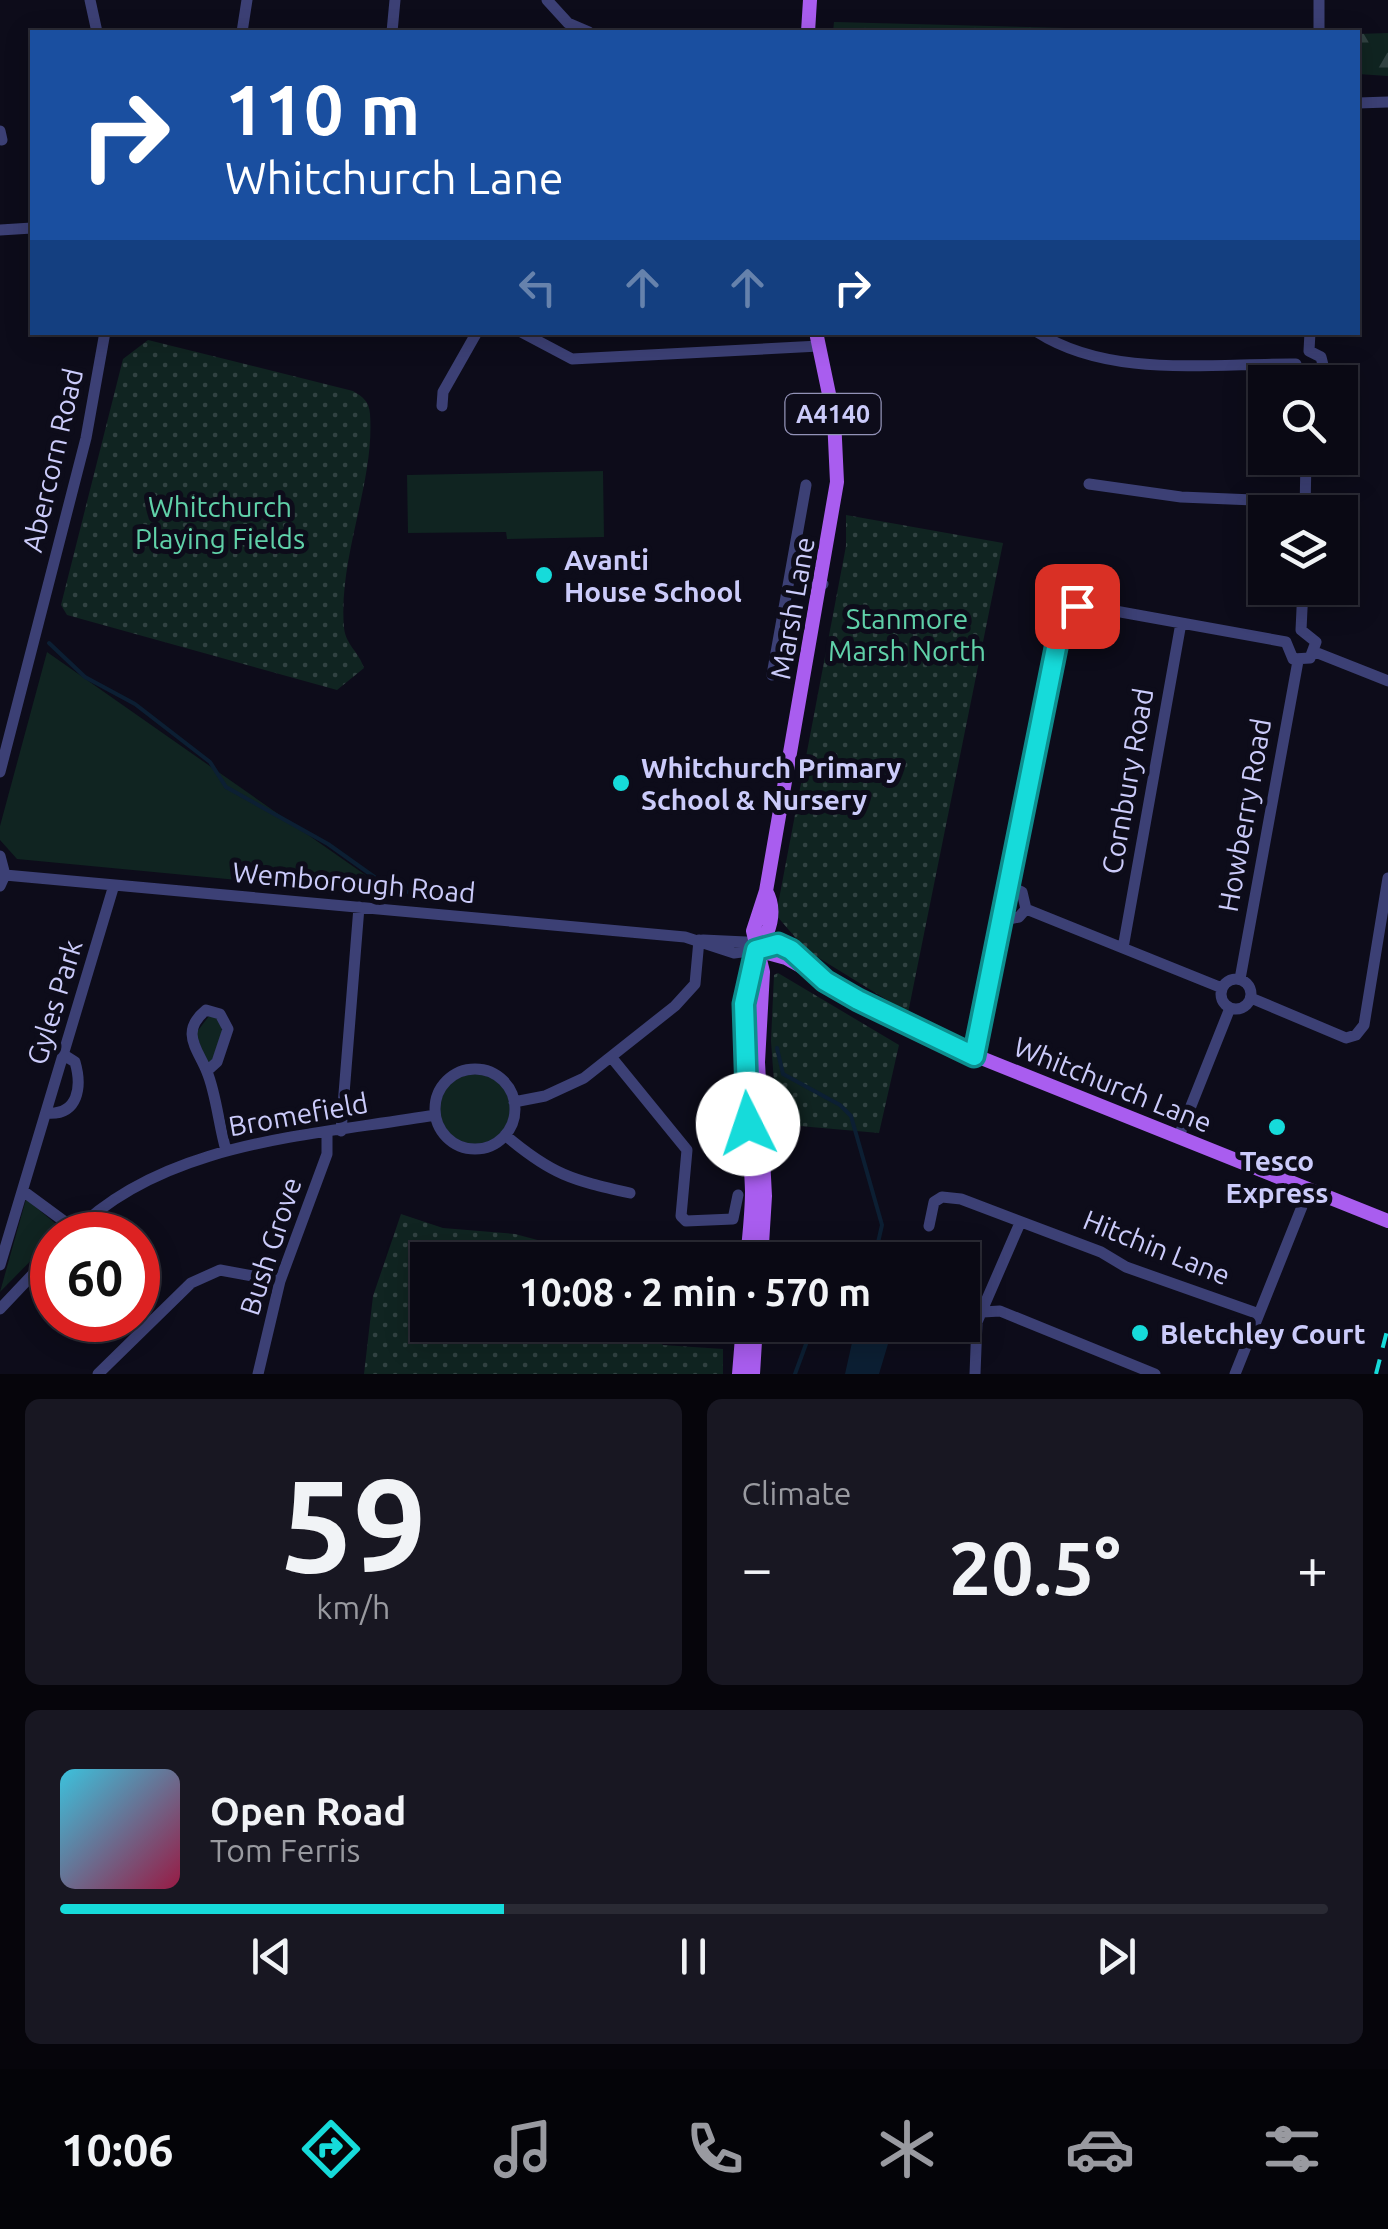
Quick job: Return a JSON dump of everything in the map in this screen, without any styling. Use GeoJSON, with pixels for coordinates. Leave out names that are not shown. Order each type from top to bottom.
{"type":"FeatureCollection","features":[{"type":"Feature","properties":{"kind":"main road"},"geometry":{"type":"LineString","coordinates":[[808,30],[810,0]]}},
{"type":"Feature","properties":{"kind":"main road","name":"Marsh Lane"},"geometry":{"type":"LineString","coordinates":[[756,950],[753,931],[766,891],[836,498],[837,456],[818,339]]}},
{"type":"Feature","properties":{"kind":"main road","name":"Whitchurch Lane"},"geometry":{"type":"LineString","coordinates":[[756,950],[786,958],[924,1035],[1388,1221]]}},
{"type":"Feature","properties":{"kind":"main road","name":"A4140"},"geometry":{"type":"LineString","coordinates":[[748,1242],[752,1194],[744,1004],[756,950]]}},
{"type":"Feature","properties":{"kind":"main road","name":"A4140"},"geometry":{"type":"LineString","coordinates":[[756,950],[764,972],[758,1062],[765,1196],[762,1242]]}},
{"type":"Feature","properties":{"kind":"main road"},"geometry":{"type":"LineString","coordinates":[[739,1374],[742,1342]]}},
{"type":"Feature","properties":{"kind":"main road"},"geometry":{"type":"LineString","coordinates":[[753,1374],[755,1342]]}},
{"type":"Feature","properties":{"kind":"street"},"geometry":{"type":"LineString","coordinates":[[90,0],[97,30]]}},
{"type":"Feature","properties":{"kind":"street"},"geometry":{"type":"LineString","coordinates":[[242,30],[247,0]]}},
{"type":"Feature","properties":{"kind":"street"},"geometry":{"type":"LineString","coordinates":[[392,30],[395,0]]}},
{"type":"Feature","properties":{"kind":"street"},"geometry":{"type":"LineString","coordinates":[[547,0],[568,24],[584,30]]}},
{"type":"Feature","properties":{"kind":"street"},"geometry":{"type":"LineString","coordinates":[[1319,30],[1320,0]]}},
{"type":"Feature","properties":{"kind":"street"},"geometry":{"type":"LineString","coordinates":[[1360,103],[1388,102]]}},
{"type":"Feature","properties":{"kind":"street"},"geometry":{"type":"LineString","coordinates":[[0,230],[30,228]]}},
{"type":"Feature","properties":{"kind":"street","name":"Abercorn Road"},"geometry":{"type":"LineString","coordinates":[[0,772],[86,438],[104,335]]}},
{"type":"Feature","properties":{"kind":"street"},"geometry":{"type":"LineString","coordinates":[[442,406],[443,392],[475,335]]}},
{"type":"Feature","properties":{"kind":"street"},"geometry":{"type":"LineString","coordinates":[[528,335],[572,359],[818,339]]}},
{"type":"Feature","properties":{"kind":"street"},"geometry":{"type":"LineString","coordinates":[[1042,335],[1066,350],[1106,361],[1296,364],[1298,356],[1309,351]]}},
{"type":"Feature","properties":{"kind":"street"},"geometry":{"type":"LineString","coordinates":[[1309,351],[1310,335]]}},
{"type":"Feature","properties":{"kind":"street"},"geometry":{"type":"LineString","coordinates":[[1309,351],[1321,357],[1323,365]]}},
{"type":"Feature","properties":{"kind":"street"},"geometry":{"type":"LineString","coordinates":[[1089,484],[1248,503]]}},
{"type":"Feature","properties":{"kind":"street"},"geometry":{"type":"LineString","coordinates":[[772,675],[806,485]]}},
{"type":"Feature","properties":{"kind":"street"},"geometry":{"type":"LineString","coordinates":[[790,576],[822,584]]}},
{"type":"Feature","properties":{"kind":"street"},"geometry":{"type":"LineString","coordinates":[[974,1056],[1065,613],[1058,597],[1064,591],[1074,592],[1082,605]]}},
{"type":"Feature","properties":{"kind":"street"},"geometry":{"type":"LineString","coordinates":[[1065,613],[1082,605],[1286,642]]}},
{"type":"Feature","properties":{"kind":"street"},"geometry":{"type":"LineString","coordinates":[[1301,630],[1302,605]]}},
{"type":"Feature","properties":{"kind":"street","name":"Cornbury Road"},"geometry":{"type":"LineString","coordinates":[[1123,948],[1181,623]]}},
{"type":"Feature","properties":{"kind":"street"},"geometry":{"type":"LineString","coordinates":[[1286,642],[1293,632],[1301,630],[1314,638],[1315,652]]}},
{"type":"Feature","properties":{"kind":"street"},"geometry":{"type":"LineString","coordinates":[[1286,642],[1290,656],[1298,661],[1315,652],[1388,681]]}},
{"type":"Feature","properties":{"kind":"street","name":"Howberry Road"},"geometry":{"type":"LineString","coordinates":[[1240,979],[1298,661]]}},
{"type":"Feature","properties":{"kind":"street"},"geometry":{"type":"LineString","coordinates":[[0,856],[2,881]]}},
{"type":"Feature","properties":{"kind":"street"},"geometry":{"type":"LineString","coordinates":[[1251,998],[1346,1038],[1356,1035],[1364,1024],[1388,878]]}},
{"type":"Feature","properties":{"kind":"street","name":"Wemborough Road"},"geometry":{"type":"LineString","coordinates":[[2,881],[114,884],[360,906],[746,942],[756,950]]}},
{"type":"Feature","properties":{"kind":"street","name":"Gyles Park"},"geometry":{"type":"LineString","coordinates":[[0,1266],[114,884]]}},
{"type":"Feature","properties":{"kind":"street"},"geometry":{"type":"LineString","coordinates":[[1011,887],[1022,892],[1026,909]]}},
{"type":"Feature","properties":{"kind":"street","name":"Bush Grove"},"geometry":{"type":"LineString","coordinates":[[258,1374],[280,1282],[334,1132],[360,906]]}},
{"type":"Feature","properties":{"kind":"street"},"geometry":{"type":"LineString","coordinates":[[1026,909],[1222,988]]}},
{"type":"Feature","properties":{"kind":"street"},"geometry":{"type":"LineString","coordinates":[[1004,920],[1019,917],[1026,909]]}},
{"type":"Feature","properties":{"kind":"street"},"geometry":{"type":"LineString","coordinates":[[514,1102],[546,1096],[612,1058],[690,992],[697,978],[699,940]]}},
{"type":"Feature","properties":{"kind":"street"},"geometry":{"type":"LineString","coordinates":[[1240,979],[1251,988],[1251,998],[1240,1009],[1230,1008],[1221,998],[1222,988],[1230,980],[1240,979]]}},
{"type":"Feature","properties":{"kind":"street"},"geometry":{"type":"LineString","coordinates":[[1179,1136],[1230,1008]]}},
{"type":"Feature","properties":{"kind":"street"},"geometry":{"type":"LineString","coordinates":[[207,1071],[217,1062],[228,1029],[220,1014],[206,1010],[196,1018],[192,1033],[197,1059],[207,1071],[226,1150]]}},
{"type":"Feature","properties":{"kind":"street"},"geometry":{"type":"LineString","coordinates":[[46,1113],[58,1114],[73,1104],[82,1084],[75,1062],[64,1055]]}},
{"type":"Feature","properties":{"kind":"street"},"geometry":{"type":"LineString","coordinates":[[612,1058],[687,1150],[681,1216],[686,1221],[733,1219],[738,1195]]}},
{"type":"Feature","properties":{"kind":"street"},"geometry":{"type":"LineString","coordinates":[[472,1069],[504,1080],[514,1102],[515,1116],[505,1135],[493,1144],[468,1148],[450,1140],[434,1116],[441,1087],[455,1074],[472,1069]]}},
{"type":"Feature","properties":{"kind":"street","name":"Bromefield"},"geometry":{"type":"LineString","coordinates":[[102,1212],[145,1182],[226,1150],[434,1116]]}},
{"type":"Feature","properties":{"kind":"street"},"geometry":{"type":"LineString","coordinates":[[505,1135],[540,1164],[567,1179],[630,1193]]}},
{"type":"Feature","properties":{"kind":"street"},"geometry":{"type":"LineString","coordinates":[[1235,1374],[1309,1188]]}},
{"type":"Feature","properties":{"kind":"street"},"geometry":{"type":"LineString","coordinates":[[23,1191],[49,1212]]}},
{"type":"Feature","properties":{"kind":"street","name":"Hitchin Lane"},"geometry":{"type":"LineString","coordinates":[[929,1226],[929,1211],[942,1197],[961,1199],[1087,1246],[1152,1278],[1259,1314]]}},
{"type":"Feature","properties":{"kind":"street"},"geometry":{"type":"LineString","coordinates":[[975,1374],[977,1322],[1020,1224]]}},
{"type":"Feature","properties":{"kind":"street"},"geometry":{"type":"LineString","coordinates":[[98,1374],[190,1283],[220,1270],[280,1282]]}},
{"type":"Feature","properties":{"kind":"street"},"geometry":{"type":"LineString","coordinates":[[0,1308],[30,1277]]}},
{"type":"Feature","properties":{"kind":"street"},"geometry":{"type":"LineString","coordinates":[[983,1312],[1000,1311],[1154,1374]]}},
{"type":"Feature","properties":{"kind":"green space"},"geometry":{"type":"Polygon","coordinates":[[[834,22],[1146,30],[833,30],[834,22]]]}},
{"type":"Feature","properties":{"kind":"green space"},"geometry":{"type":"Polygon","coordinates":[[[1388,33],[1388,76],[1360,74],[1360,34],[1388,33]]]}},
{"type":"Feature","properties":{"kind":"green space","name":"Whitchurch Playing Fields"},"geometry":{"type":"Polygon","coordinates":[[[148,340],[353,391],[367,403],[367,466],[344,601],[345,634],[364,668],[337,690],[67,615],[61,605],[123,359],[148,340]]]}},
{"type":"Feature","properties":{"kind":"green space"},"geometry":{"type":"Polygon","coordinates":[[[603,471],[604,537],[507,539],[506,532],[408,533],[407,475],[603,471]]]}},
{"type":"Feature","properties":{"kind":"green space","name":"Stanmore Marsh North"},"geometry":{"type":"Polygon","coordinates":[[[846,515],[1003,543],[908,1013],[806,950],[776,915],[846,546],[846,515]]]}},
{"type":"Feature","properties":{"kind":"green space"},"geometry":{"type":"Polygon","coordinates":[[[47,652],[394,895],[17,859],[0,840],[0,826],[47,652]]]}},
{"type":"Feature","properties":{"kind":"green space"},"geometry":{"type":"Polygon","coordinates":[[[778,973],[899,1045],[879,1133],[777,1124],[771,1041],[774,975],[778,973]]]}},
{"type":"Feature","properties":{"kind":"green space"},"geometry":{"type":"Polygon","coordinates":[[[209,1016],[219,1018],[225,1043],[208,1066],[196,1033],[209,1016]]]}},
{"type":"Feature","properties":{"kind":"green space"},"geometry":{"type":"Polygon","coordinates":[[[475,1074],[489,1076],[500,1084],[508,1095],[508,1123],[500,1134],[489,1142],[475,1144],[461,1142],[450,1134],[442,1123],[440,1109],[442,1095],[450,1084],[461,1076],[475,1074]]]}},
{"type":"Feature","properties":{"kind":"green space"},"geometry":{"type":"Polygon","coordinates":[[[26,1199],[42,1212],[30,1212],[30,1262],[0,1292],[26,1199]]]}},
{"type":"Feature","properties":{"kind":"green space"},"geometry":{"type":"Polygon","coordinates":[[[401,1214],[443,1228],[515,1234],[545,1242],[410,1242],[410,1342],[659,1342],[723,1349],[723,1374],[364,1374],[373,1296],[401,1214]]]}},
{"type":"Feature","properties":{"kind":"water"},"geometry":{"type":"Polygon","coordinates":[[[852,1342],[888,1342],[879,1374],[845,1374],[852,1342]]]}},
{"type":"Feature","properties":{"kind":"waterway"},"geometry":{"type":"LineString","coordinates":[[49,643],[85,677],[135,704],[210,762],[226,787],[328,844],[380,881],[408,892]]}},
{"type":"Feature","properties":{"kind":"waterway"},"geometry":{"type":"LineString","coordinates":[[777,1048],[783,1074],[840,1105],[851,1116],[882,1225],[878,1242]]}},
{"type":"Feature","properties":{"kind":"waterway"},"geometry":{"type":"LineString","coordinates":[[795,1374],[807,1342]]}},
{"type":"Feature","properties":{"kind":"railway"},"geometry":{"type":"LineString","coordinates":[[1376,1374],[1388,1327]]}},
{"type":"Feature","properties":{"kind":"place","name":"Avanti House School"},"geometry":{"type":"Point","coordinates":[544,575]}},
{"type":"Feature","properties":{"kind":"place","name":"Whitchurch Primary School & Nursery"},"geometry":{"type":"Point","coordinates":[621,783]}},
{"type":"Feature","properties":{"kind":"place","name":"Tesco Express"},"geometry":{"type":"Point","coordinates":[1277,1127]}},
{"type":"Feature","properties":{"kind":"place","name":"Bletchley Court"},"geometry":{"type":"Point","coordinates":[1140,1333]}},
{"type":"Feature","properties":{"kind":"route"},"geometry":{"type":"LineString","coordinates":[[748,1124],[744,1004],[756,950],[778,944],[791,950],[818,970],[825,981],[924,1035],[974,1056],[1062,618],[1077,606]]}}]}
